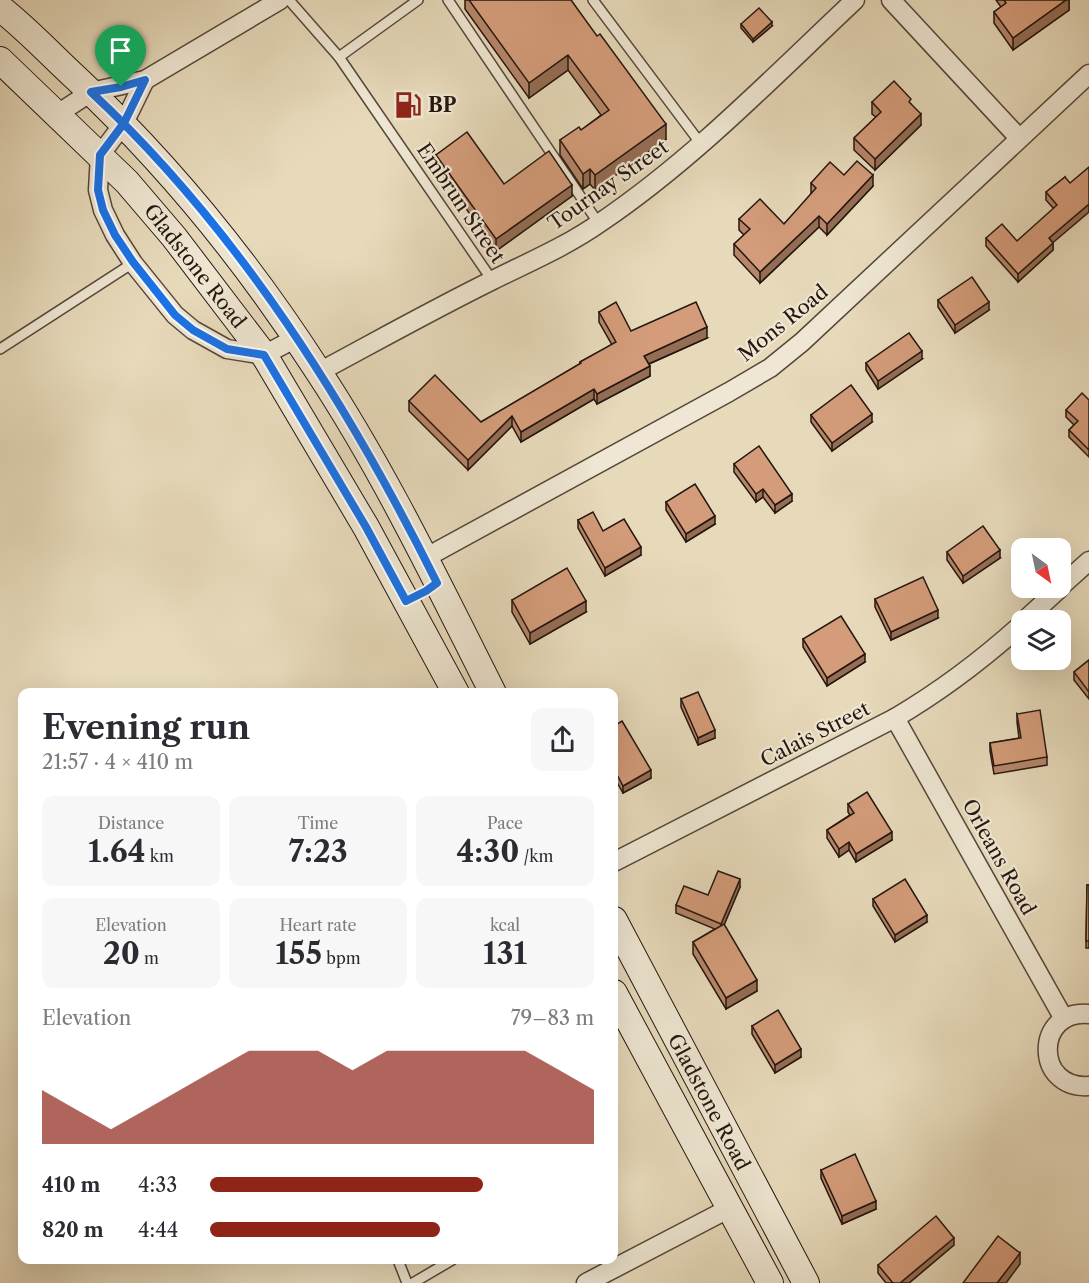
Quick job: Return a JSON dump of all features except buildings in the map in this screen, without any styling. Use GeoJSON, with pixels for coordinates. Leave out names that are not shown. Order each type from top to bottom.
{"type":"FeatureCollection","features":[{"type":"Feature","properties":{"kind":"street"},"geometry":{"type":"LineString","coordinates":[[57,115],[91,92],[145,80],[256,8],[280,0]]}},
{"type":"Feature","properties":{"kind":"street","name":"Tournay Street"},"geometry":{"type":"LineString","coordinates":[[320,372],[492,280],[555,250],[599,224],[651,187],[701,144],[855,0]]}},
{"type":"Feature","properties":{"kind":"street"},"geometry":{"type":"LineString","coordinates":[[891,0],[1018,138]]}},
{"type":"Feature","properties":{"kind":"street","name":"Gladstone Road"},"geometry":{"type":"LineString","coordinates":[[7,7],[24,30],[124,123],[206,216],[254,277],[320,372],[377,469],[490,688]]}},
{"type":"Feature","properties":{"kind":"street"},"geometry":{"type":"LineString","coordinates":[[0,59],[19,43],[24,30]]}},
{"type":"Feature","properties":{"kind":"street","name":"Gladstone Road"},"geometry":{"type":"LineString","coordinates":[[0,59],[128,182],[174,237],[264,355],[378,549],[453,688]]}},
{"type":"Feature","properties":{"kind":"street","name":"Mons Road"},"geometry":{"type":"LineString","coordinates":[[425,558],[770,368],[802,342],[1089,74]]}},
{"type":"Feature","properties":{"kind":"street"},"geometry":{"type":"LineString","coordinates":[[145,80],[124,123],[100,155],[98,190],[103,210],[115,235],[175,315],[193,330],[227,349],[264,355],[296,338]]}},
{"type":"Feature","properties":{"kind":"street"},"geometry":{"type":"LineString","coordinates":[[301,418],[335,398]]}},
{"type":"Feature","properties":{"kind":"street"},"geometry":{"type":"LineString","coordinates":[[378,549],[410,531]]}},
{"type":"Feature","properties":{"kind":"street","name":"Calais Street"},"geometry":{"type":"LineString","coordinates":[[1071,578],[1089,561]]}},
{"type":"Feature","properties":{"kind":"street"},"geometry":{"type":"LineString","coordinates":[[406,601],[437,583]]}},
{"type":"Feature","properties":{"kind":"street","name":"Calais Street"},"geometry":{"type":"LineString","coordinates":[[1036,610],[1049,598]]}},
{"type":"Feature","properties":{"kind":"street","name":"Calais Street"},"geometry":{"type":"LineString","coordinates":[[618,860],[895,718],[934,695],[990,653],[1011,633]]}},
{"type":"Feature","properties":{"kind":"street","name":"Orleans Road"},"geometry":{"type":"LineString","coordinates":[[895,718],[1064,1019]]}},
{"type":"Feature","properties":{"kind":"street","name":"Gladstone Road"},"geometry":{"type":"LineString","coordinates":[[618,928],[806,1283]]}},
{"type":"Feature","properties":{"kind":"street","name":"Gladstone Road"},"geometry":{"type":"LineString","coordinates":[[618,1000],[770,1283]]}},
{"type":"Feature","properties":{"kind":"street"},"geometry":{"type":"LineString","coordinates":[[1089,1014],[1074,1014],[1064,1019],[1050,1035],[1047,1045],[1051,1066],[1066,1082],[1089,1086]]}},
{"type":"Feature","properties":{"kind":"street"},"geometry":{"type":"LineString","coordinates":[[716,1182],[724,1176],[745,1168]]}},
{"type":"Feature","properties":{"kind":"street"},"geometry":{"type":"LineString","coordinates":[[586,1283],[736,1219],[753,1227],[770,1215]]}},
{"type":"Feature","properties":{"kind":"lane","name":"Embrun Street"},"geometry":{"type":"LineString","coordinates":[[289,0],[339,57],[492,280]]}},
{"type":"Feature","properties":{"kind":"lane"},"geometry":{"type":"LineString","coordinates":[[339,57],[418,0]]}},
{"type":"Feature","properties":{"kind":"lane"},"geometry":{"type":"LineString","coordinates":[[448,0],[599,224]]}},
{"type":"Feature","properties":{"kind":"lane"},"geometry":{"type":"LineString","coordinates":[[593,0],[701,144]]}},
{"type":"Feature","properties":{"kind":"lane"},"geometry":{"type":"LineString","coordinates":[[0,350],[133,262]]}},
{"type":"Feature","properties":{"kind":"lane"},"geometry":{"type":"LineString","coordinates":[[400,1264],[407,1283]]}},
{"type":"Feature","properties":{"kind":"lane"},"geometry":{"type":"LineString","coordinates":[[413,1283],[445,1264]]}},
{"type":"Feature","properties":{"kind":"place","name":"BP"},"geometry":{"type":"Point","coordinates":[408,105]}},
{"type":"Feature","properties":{"kind":"route"},"geometry":{"type":"LineString","coordinates":[[121,87],[91,92],[124,123],[206,216],[254,277],[320,372],[377,469],[437,583],[416,597],[406,601],[366,527],[264,355],[227,349],[193,330],[175,315],[115,235],[103,210],[98,190],[100,155],[124,123],[145,80],[121,87]]}}]}
